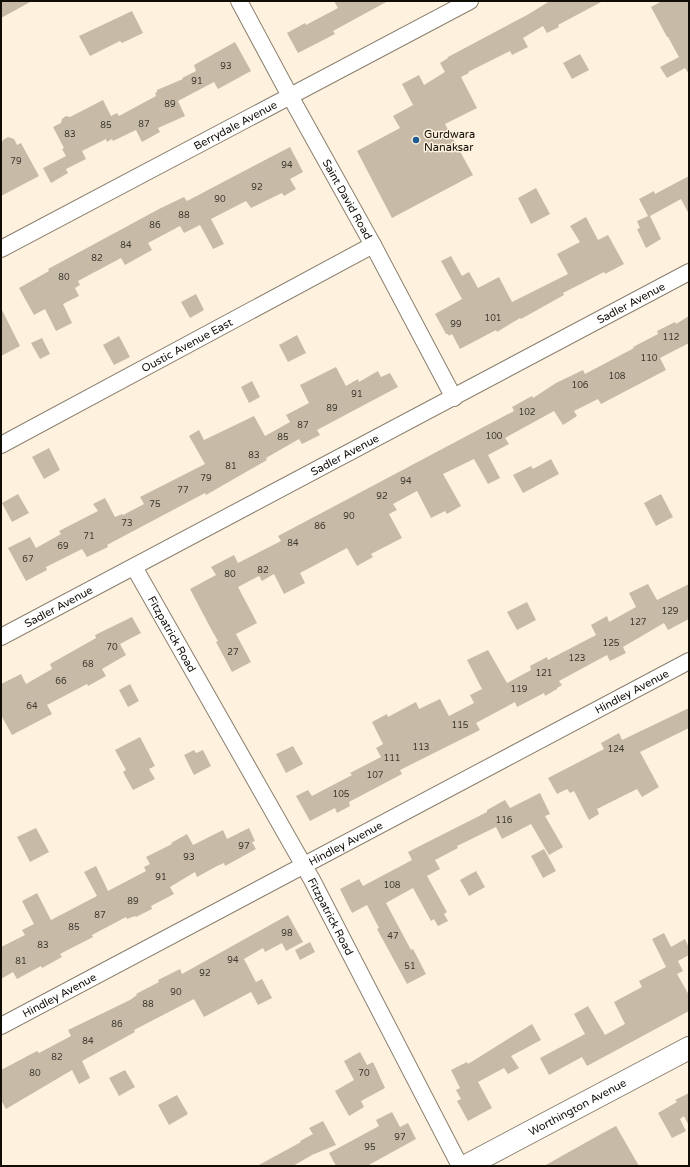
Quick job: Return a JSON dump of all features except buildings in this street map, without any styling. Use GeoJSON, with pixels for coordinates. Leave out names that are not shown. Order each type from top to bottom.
{"type":"FeatureCollection","features":[{"type":"Feature","properties":{"kind":"street","name":"Saint David Road"},"geometry":{"type":"LineString","coordinates":[[240,1],[290,96],[374,245],[454,398]]}},
{"type":"Feature","properties":{"kind":"street","name":"Berrydale Avenue"},"geometry":{"type":"LineString","coordinates":[[1,249],[470,1]]}},
{"type":"Feature","properties":{"kind":"street","name":"Oustic Avenue East"},"geometry":{"type":"LineString","coordinates":[[1,445],[374,245]]}},
{"type":"Feature","properties":{"kind":"street","name":"Sadler Avenue"},"geometry":{"type":"LineString","coordinates":[[1,637],[689,272]]}},
{"type":"Feature","properties":{"kind":"street","name":"Fitzpatrick Road"},"geometry":{"type":"LineString","coordinates":[[134,566],[304,866],[460,1166]]}},
{"type":"Feature","properties":{"kind":"street","name":"Hindley Avenue"},"geometry":{"type":"LineString","coordinates":[[1,1026],[689,660]]}},
{"type":"Feature","properties":{"kind":"street","name":"Worthington Avenue"},"geometry":{"type":"LineString","coordinates":[[466,1166],[689,1048]]}},
{"type":"Feature","properties":{"kind":"place","name":"Gurdwara Nanaksar"},"geometry":{"type":"Point","coordinates":[416,140]}}]}
